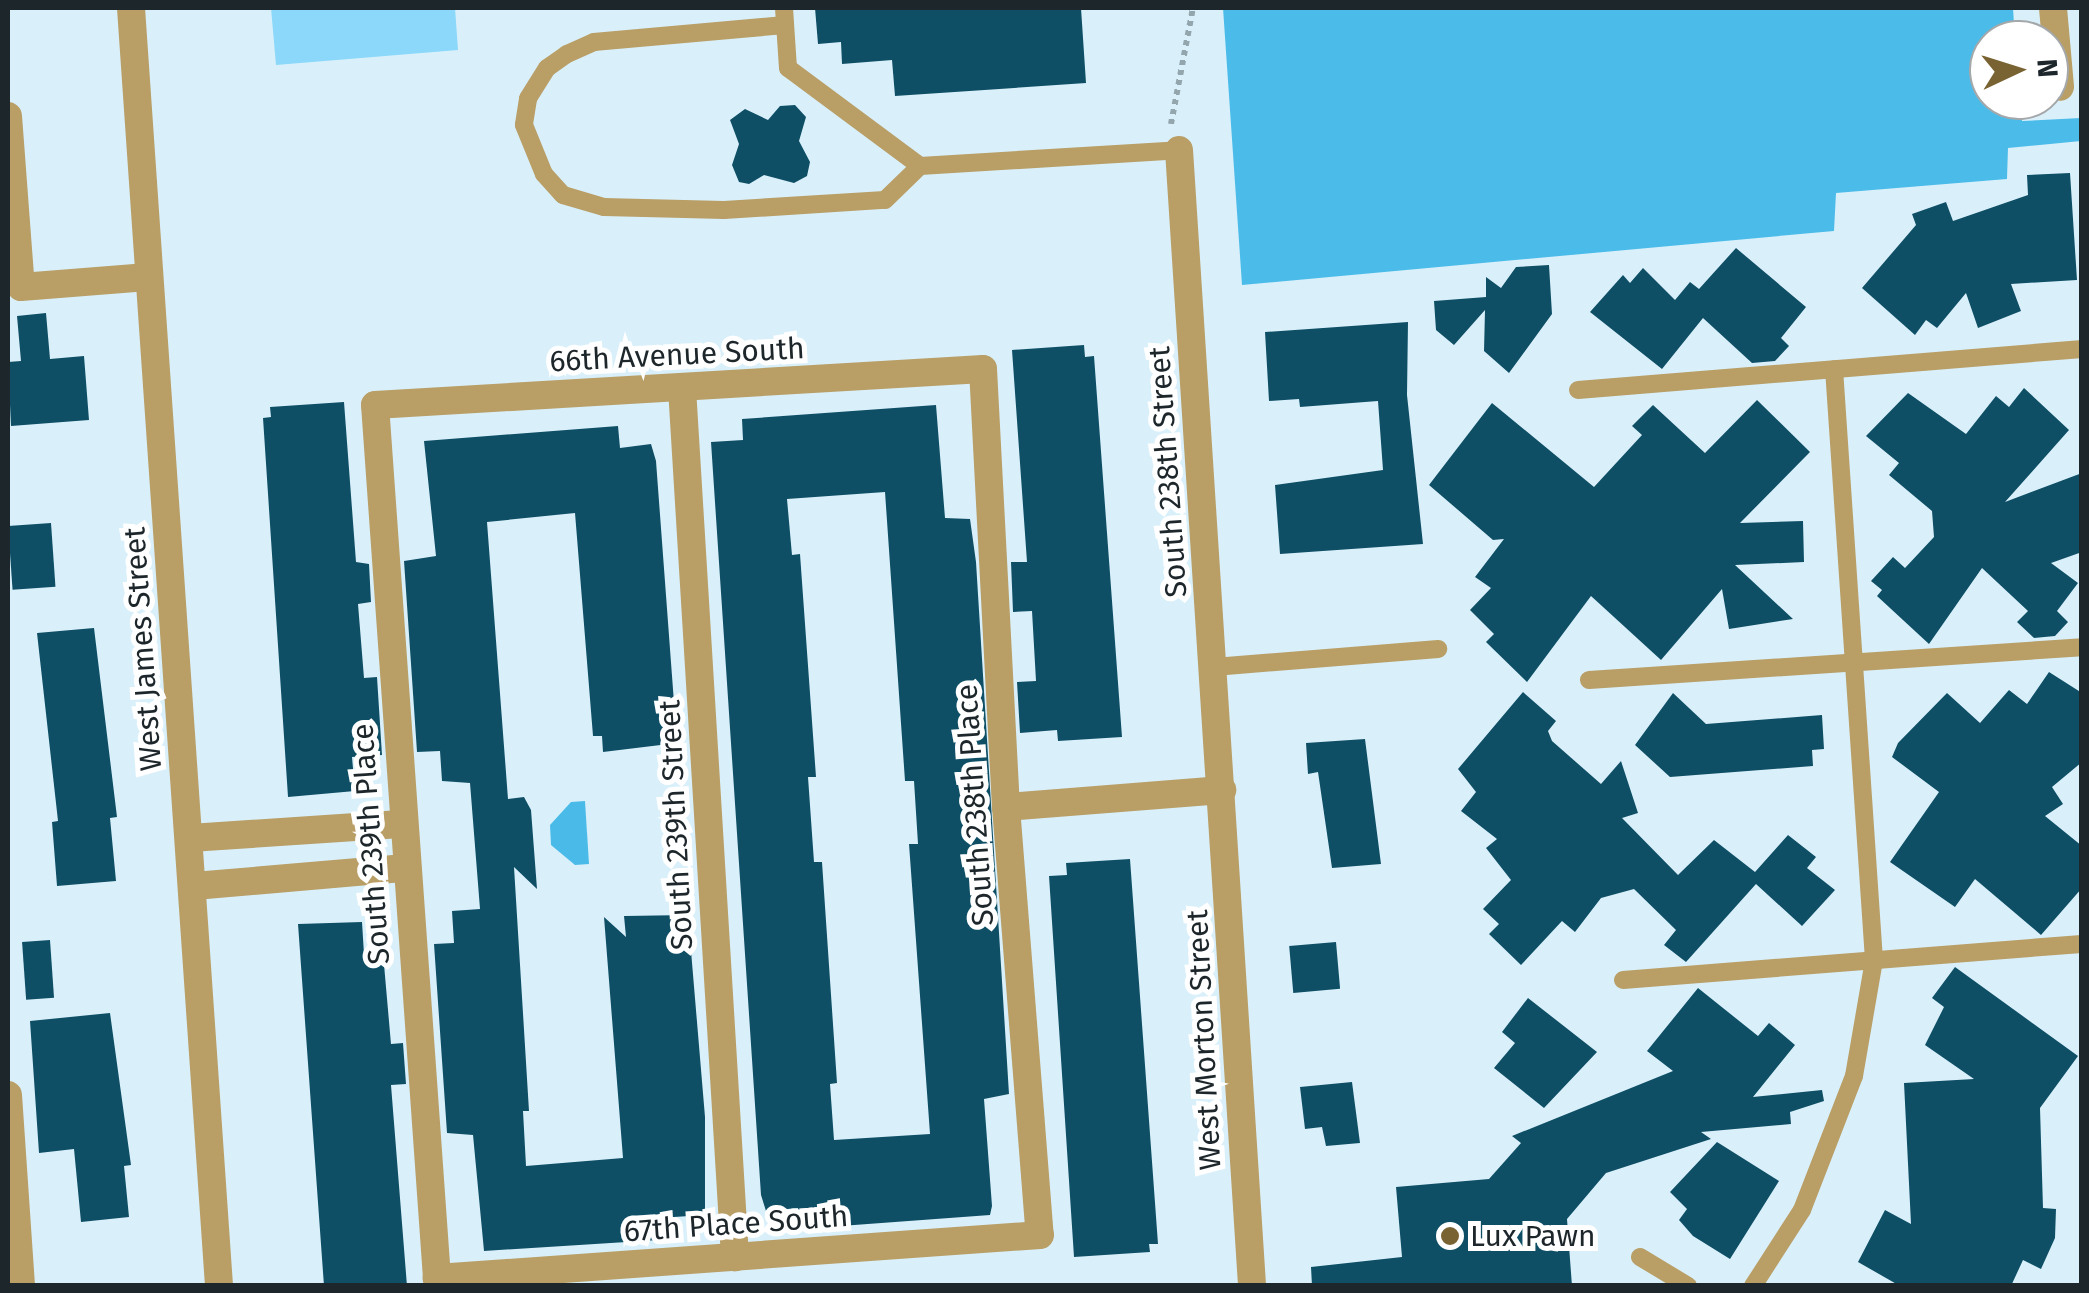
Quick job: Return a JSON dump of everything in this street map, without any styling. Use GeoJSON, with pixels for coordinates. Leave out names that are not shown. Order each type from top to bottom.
{"type":"FeatureCollection","features":[{"type":"Feature","properties":{"kind":"street","name":"West James Street"},"geometry":{"type":"LineString","coordinates":[[131,8],[219,1286]]}},
{"type":"Feature","properties":{"kind":"street"},"geometry":{"type":"LineString","coordinates":[[8,116],[14,288],[148,276]]}},
{"type":"Feature","properties":{"kind":"street","name":"South 238th Street"},"geometry":{"type":"LineString","coordinates":[[1172,150],[1222,790]]}},
{"type":"Feature","properties":{"kind":"street","name":"66th Avenue South"},"geometry":{"type":"LineString","coordinates":[[374,405],[983,369]]}},
{"type":"Feature","properties":{"kind":"street","name":"South 238th Place"},"geometry":{"type":"LineString","coordinates":[[983,369],[1006,807],[1040,1235]]}},
{"type":"Feature","properties":{"kind":"street","name":"South 239th Street"},"geometry":{"type":"LineString","coordinates":[[682,388],[734,1257]]}},
{"type":"Feature","properties":{"kind":"street","name":"South 239th Place"},"geometry":{"type":"LineString","coordinates":[[374,405],[437,1278]]}},
{"type":"Feature","properties":{"kind":"street"},"geometry":{"type":"LineString","coordinates":[[1006,807],[1222,790]]}},
{"type":"Feature","properties":{"kind":"street","name":"West Morton Street"},"geometry":{"type":"LineString","coordinates":[[1222,790],[1252,1286]]}},
{"type":"Feature","properties":{"kind":"street"},"geometry":{"type":"LineString","coordinates":[[190,838],[402,824]]}},
{"type":"Feature","properties":{"kind":"street"},"geometry":{"type":"LineString","coordinates":[[194,886],[405,868]]}},
{"type":"Feature","properties":{"kind":"street"},"geometry":{"type":"LineString","coordinates":[[8,1095],[21,1286]]}},
{"type":"Feature","properties":{"kind":"street","name":"67th Place South"},"geometry":{"type":"LineString","coordinates":[[437,1278],[1040,1235]]}},
{"type":"Feature","properties":{"kind":"lane"},"geometry":{"type":"LineString","coordinates":[[920,166],[885,200],[724,210],[604,208],[563,195],[544,174],[524,124],[528,99],[546,68],[594,42],[785,16],[788,68],[920,166],[1172,150]]}},
{"type":"Feature","properties":{"kind":"lane"},"geometry":{"type":"LineString","coordinates":[[1578,390],[2082,349]]}},
{"type":"Feature","properties":{"kind":"lane"},"geometry":{"type":"LineString","coordinates":[[1754,1286],[1802,1210],[1854,1076],[1874,960],[1834,369]]}},
{"type":"Feature","properties":{"kind":"lane"},"geometry":{"type":"LineString","coordinates":[[1589,680],[2082,647]]}},
{"type":"Feature","properties":{"kind":"lane"},"geometry":{"type":"LineString","coordinates":[[1214,667],[1438,648]]}},
{"type":"Feature","properties":{"kind":"lane"},"geometry":{"type":"LineString","coordinates":[[1623,980],[2082,944]]}},
{"type":"Feature","properties":{"kind":"lane"},"geometry":{"type":"LineString","coordinates":[[1640,1257],[1688,1286]]}},
{"type":"Feature","properties":{"kind":"path"},"geometry":{"type":"LineString","coordinates":[[1172,150],[1193,8]]}},
{"type":"Feature","properties":{"kind":"shaded area"},"geometry":{"type":"Polygon","coordinates":[[[271,8],[455,8],[458,50],[276,65],[271,8]]]}},
{"type":"Feature","properties":{"kind":"shaded area"},"geometry":{"type":"Polygon","coordinates":[[[1223,8],[2013,8],[2014,20],[1969,20],[1969,120],[2081,118],[2081,141],[2008,148],[2007,179],[1836,193],[1834,231],[1242,285],[1223,8]]]}},
{"type":"Feature","properties":{"kind":"shaded area"},"geometry":{"type":"Polygon","coordinates":[[[585,801],[589,864],[575,865],[551,845],[550,825],[571,802],[585,801]]]}},
{"type":"Feature","properties":{"kind":"building"},"geometry":{"type":"Polygon","coordinates":[[[815,8],[1081,8],[1086,83],[895,96],[892,60],[842,64],[841,42],[818,44],[815,8]]]}},
{"type":"Feature","properties":{"kind":"building"},"geometry":{"type":"Polygon","coordinates":[[[795,105],[806,117],[799,141],[810,162],[807,176],[794,183],[764,175],[749,184],[739,182],[732,165],[739,144],[730,120],[745,109],[768,120],[780,106],[795,105]]]}},
{"type":"Feature","properties":{"kind":"building"},"geometry":{"type":"Polygon","coordinates":[[[2070,173],[2077,280],[2011,284],[2021,311],[1978,328],[1966,293],[1937,328],[1926,320],[1915,335],[1862,288],[1916,225],[1912,214],[1946,202],[1953,221],[2028,195],[2027,175],[2070,173]]]}},
{"type":"Feature","properties":{"kind":"building"},"geometry":{"type":"Polygon","coordinates":[[[1736,248],[1806,307],[1781,338],[1789,346],[1775,361],[1752,363],[1703,318],[1662,369],[1590,312],[1623,275],[1630,283],[1643,268],[1675,300],[1690,282],[1699,289],[1736,248]]]}},
{"type":"Feature","properties":{"kind":"building"},"geometry":{"type":"Polygon","coordinates":[[[1549,265],[1552,314],[1509,373],[1484,351],[1485,310],[1454,345],[1436,330],[1434,301],[1486,297],[1486,277],[1501,288],[1516,267],[1549,265]]]}},
{"type":"Feature","properties":{"kind":"building"},"geometry":{"type":"Polygon","coordinates":[[[46,313],[50,359],[84,356],[89,420],[11,426],[8,362],[21,361],[17,316],[46,313]]]}},
{"type":"Feature","properties":{"kind":"building"},"geometry":{"type":"Polygon","coordinates":[[[1408,322],[1407,395],[1423,544],[1280,554],[1275,485],[1383,470],[1378,401],[1300,407],[1299,399],[1269,401],[1265,332],[1408,322]]]}},
{"type":"Feature","properties":{"kind":"building"},"geometry":{"type":"Polygon","coordinates":[[[1084,345],[1085,357],[1094,356],[1122,737],[1058,741],[1057,730],[1020,733],[1017,682],[1036,681],[1032,611],[1013,612],[1011,562],[1027,562],[1012,350],[1084,345]]]}},
{"type":"Feature","properties":{"kind":"building"},"geometry":{"type":"Polygon","coordinates":[[[2024,388],[2069,430],[2005,502],[2082,473],[2082,552],[2051,563],[2078,583],[2057,611],[2068,622],[2055,636],[2034,638],[2017,622],[2028,611],[1982,568],[1929,644],[1877,596],[1882,590],[1871,581],[1893,557],[1905,568],[1934,537],[1932,511],[1889,475],[1899,463],[1866,436],[1908,393],[1966,434],[1996,396],[2009,407],[2024,388]]]}},
{"type":"Feature","properties":{"kind":"building"},"geometry":{"type":"Polygon","coordinates":[[[1757,400],[1810,452],[1740,523],[1803,521],[1804,562],[1735,565],[1793,619],[1729,629],[1722,589],[1661,660],[1591,596],[1527,682],[1486,642],[1494,634],[1470,610],[1491,588],[1475,577],[1504,539],[1493,540],[1429,485],[1492,403],[1594,487],[1642,435],[1632,426],[1653,405],[1705,453],[1757,400]]]}},
{"type":"Feature","properties":{"kind":"building"},"geometry":{"type":"Polygon","coordinates":[[[344,402],[356,562],[369,564],[371,602],[358,604],[364,678],[377,677],[382,755],[352,757],[355,791],[288,797],[263,418],[271,417],[270,407],[344,402]]]}},
{"type":"Feature","properties":{"kind":"building"},"geometry":{"type":"Polygon","coordinates":[[[936,405],[945,518],[970,519],[976,562],[1009,1094],[984,1099],[990,1215],[800,1229],[798,1208],[766,1211],[761,1195],[711,442],[743,440],[742,419],[936,405]],[[885,492],[787,499],[792,555],[800,554],[816,777],[808,777],[814,862],[822,862],[837,1083],[830,1084],[834,1140],[930,1134],[909,844],[918,844],[914,781],[905,781],[885,492]]]}},
{"type":"Feature","properties":{"kind":"building"},"geometry":{"type":"Polygon","coordinates":[[[618,426],[620,448],[651,444],[656,461],[677,743],[603,752],[602,736],[593,736],[575,513],[487,522],[508,799],[524,797],[531,810],[537,889],[514,867],[529,1111],[523,1111],[526,1166],[623,1158],[604,917],[626,937],[624,916],[688,915],[705,1117],[705,1215],[674,1217],[674,1239],[484,1251],[473,1135],[447,1133],[434,944],[454,943],[452,911],[480,909],[470,783],[442,781],[440,751],[417,752],[404,561],[436,556],[424,441],[618,426]]]}},
{"type":"Feature","properties":{"kind":"building"},"geometry":{"type":"Polygon","coordinates":[[[51,523],[55,587],[13,590],[8,526],[51,523]]]}},
{"type":"Feature","properties":{"kind":"building"},"geometry":{"type":"Polygon","coordinates":[[[94,628],[117,817],[110,818],[116,881],[57,886],[52,822],[58,821],[37,633],[94,628]]]}},
{"type":"Feature","properties":{"kind":"building"},"geometry":{"type":"Polygon","coordinates":[[[2049,672],[2082,693],[2082,762],[2052,787],[2063,804],[2045,816],[2082,846],[2082,888],[2041,935],[1975,879],[1955,907],[1890,862],[1939,792],[1892,757],[1898,743],[1947,693],[1980,723],[2009,690],[2027,704],[2049,672]]]}},
{"type":"Feature","properties":{"kind":"building"},"geometry":{"type":"Polygon","coordinates":[[[1523,692],[1556,721],[1548,731],[1552,741],[1601,784],[1621,761],[1638,813],[1622,818],[1678,875],[1714,840],[1755,872],[1788,835],[1816,857],[1807,868],[1835,890],[1802,926],[1756,884],[1686,962],[1664,945],[1676,930],[1634,889],[1601,898],[1575,932],[1562,921],[1521,965],[1489,934],[1499,924],[1483,909],[1511,880],[1486,848],[1497,839],[1461,811],[1476,792],[1458,769],[1523,692]]]}},
{"type":"Feature","properties":{"kind":"building"},"geometry":{"type":"Polygon","coordinates":[[[1673,693],[1706,724],[1822,715],[1824,749],[1812,750],[1813,766],[1670,777],[1635,745],[1673,693]]]}},
{"type":"Feature","properties":{"kind":"building"},"geometry":{"type":"Polygon","coordinates":[[[1365,739],[1381,864],[1332,868],[1318,772],[1308,774],[1306,743],[1365,739]]]}},
{"type":"Feature","properties":{"kind":"building"},"geometry":{"type":"Polygon","coordinates":[[[1130,859],[1158,1244],[1149,1244],[1150,1252],[1074,1257],[1049,876],[1067,875],[1066,863],[1130,859]]]}},
{"type":"Feature","properties":{"kind":"building"},"geometry":{"type":"Polygon","coordinates":[[[362,922],[364,954],[383,953],[391,1044],[403,1043],[406,1084],[391,1085],[407,1286],[324,1286],[298,924],[362,922]]]}},
{"type":"Feature","properties":{"kind":"building"},"geometry":{"type":"Polygon","coordinates":[[[50,940],[54,998],[26,1000],[22,942],[50,940]]]}},
{"type":"Feature","properties":{"kind":"building"},"geometry":{"type":"Polygon","coordinates":[[[1336,942],[1340,989],[1293,993],[1289,946],[1336,942]]]}},
{"type":"Feature","properties":{"kind":"building"},"geometry":{"type":"Polygon","coordinates":[[[1955,967],[2078,1056],[2040,1108],[2043,1208],[2056,1209],[2055,1238],[2041,1269],[2023,1260],[2011,1286],[1900,1286],[1858,1262],[1885,1210],[1911,1224],[1904,1083],[1974,1079],[1925,1045],[1944,1007],[1932,998],[1955,967]]]}},
{"type":"Feature","properties":{"kind":"building"},"geometry":{"type":"Polygon","coordinates":[[[1698,988],[1758,1036],[1769,1023],[1795,1045],[1753,1097],[1822,1090],[1824,1101],[1790,1112],[1791,1124],[1701,1132],[1711,1139],[1606,1173],[1567,1219],[1572,1286],[1312,1286],[1311,1267],[1402,1257],[1396,1187],[1489,1179],[1521,1143],[1512,1136],[1673,1071],[1647,1051],[1698,988]]]}},
{"type":"Feature","properties":{"kind":"building"},"geometry":{"type":"Polygon","coordinates":[[[1528,998],[1597,1052],[1544,1108],[1494,1068],[1515,1043],[1502,1032],[1528,998]]]}},
{"type":"Feature","properties":{"kind":"building"},"geometry":{"type":"Polygon","coordinates":[[[110,1013],[131,1165],[124,1166],[129,1217],[81,1222],[74,1149],[39,1153],[30,1021],[110,1013]]]}},
{"type":"Feature","properties":{"kind":"building"},"geometry":{"type":"Polygon","coordinates":[[[1352,1082],[1360,1143],[1326,1146],[1322,1127],[1305,1129],[1300,1087],[1352,1082]]]}},
{"type":"Feature","properties":{"kind":"building"},"geometry":{"type":"Polygon","coordinates":[[[1717,1142],[1779,1181],[1730,1259],[1693,1236],[1679,1220],[1687,1209],[1670,1192],[1717,1142]]]}},
{"type":"Feature","properties":{"kind":"place","name":"Lux Pawn"},"geometry":{"type":"Point","coordinates":[1450,1236]}}]}
